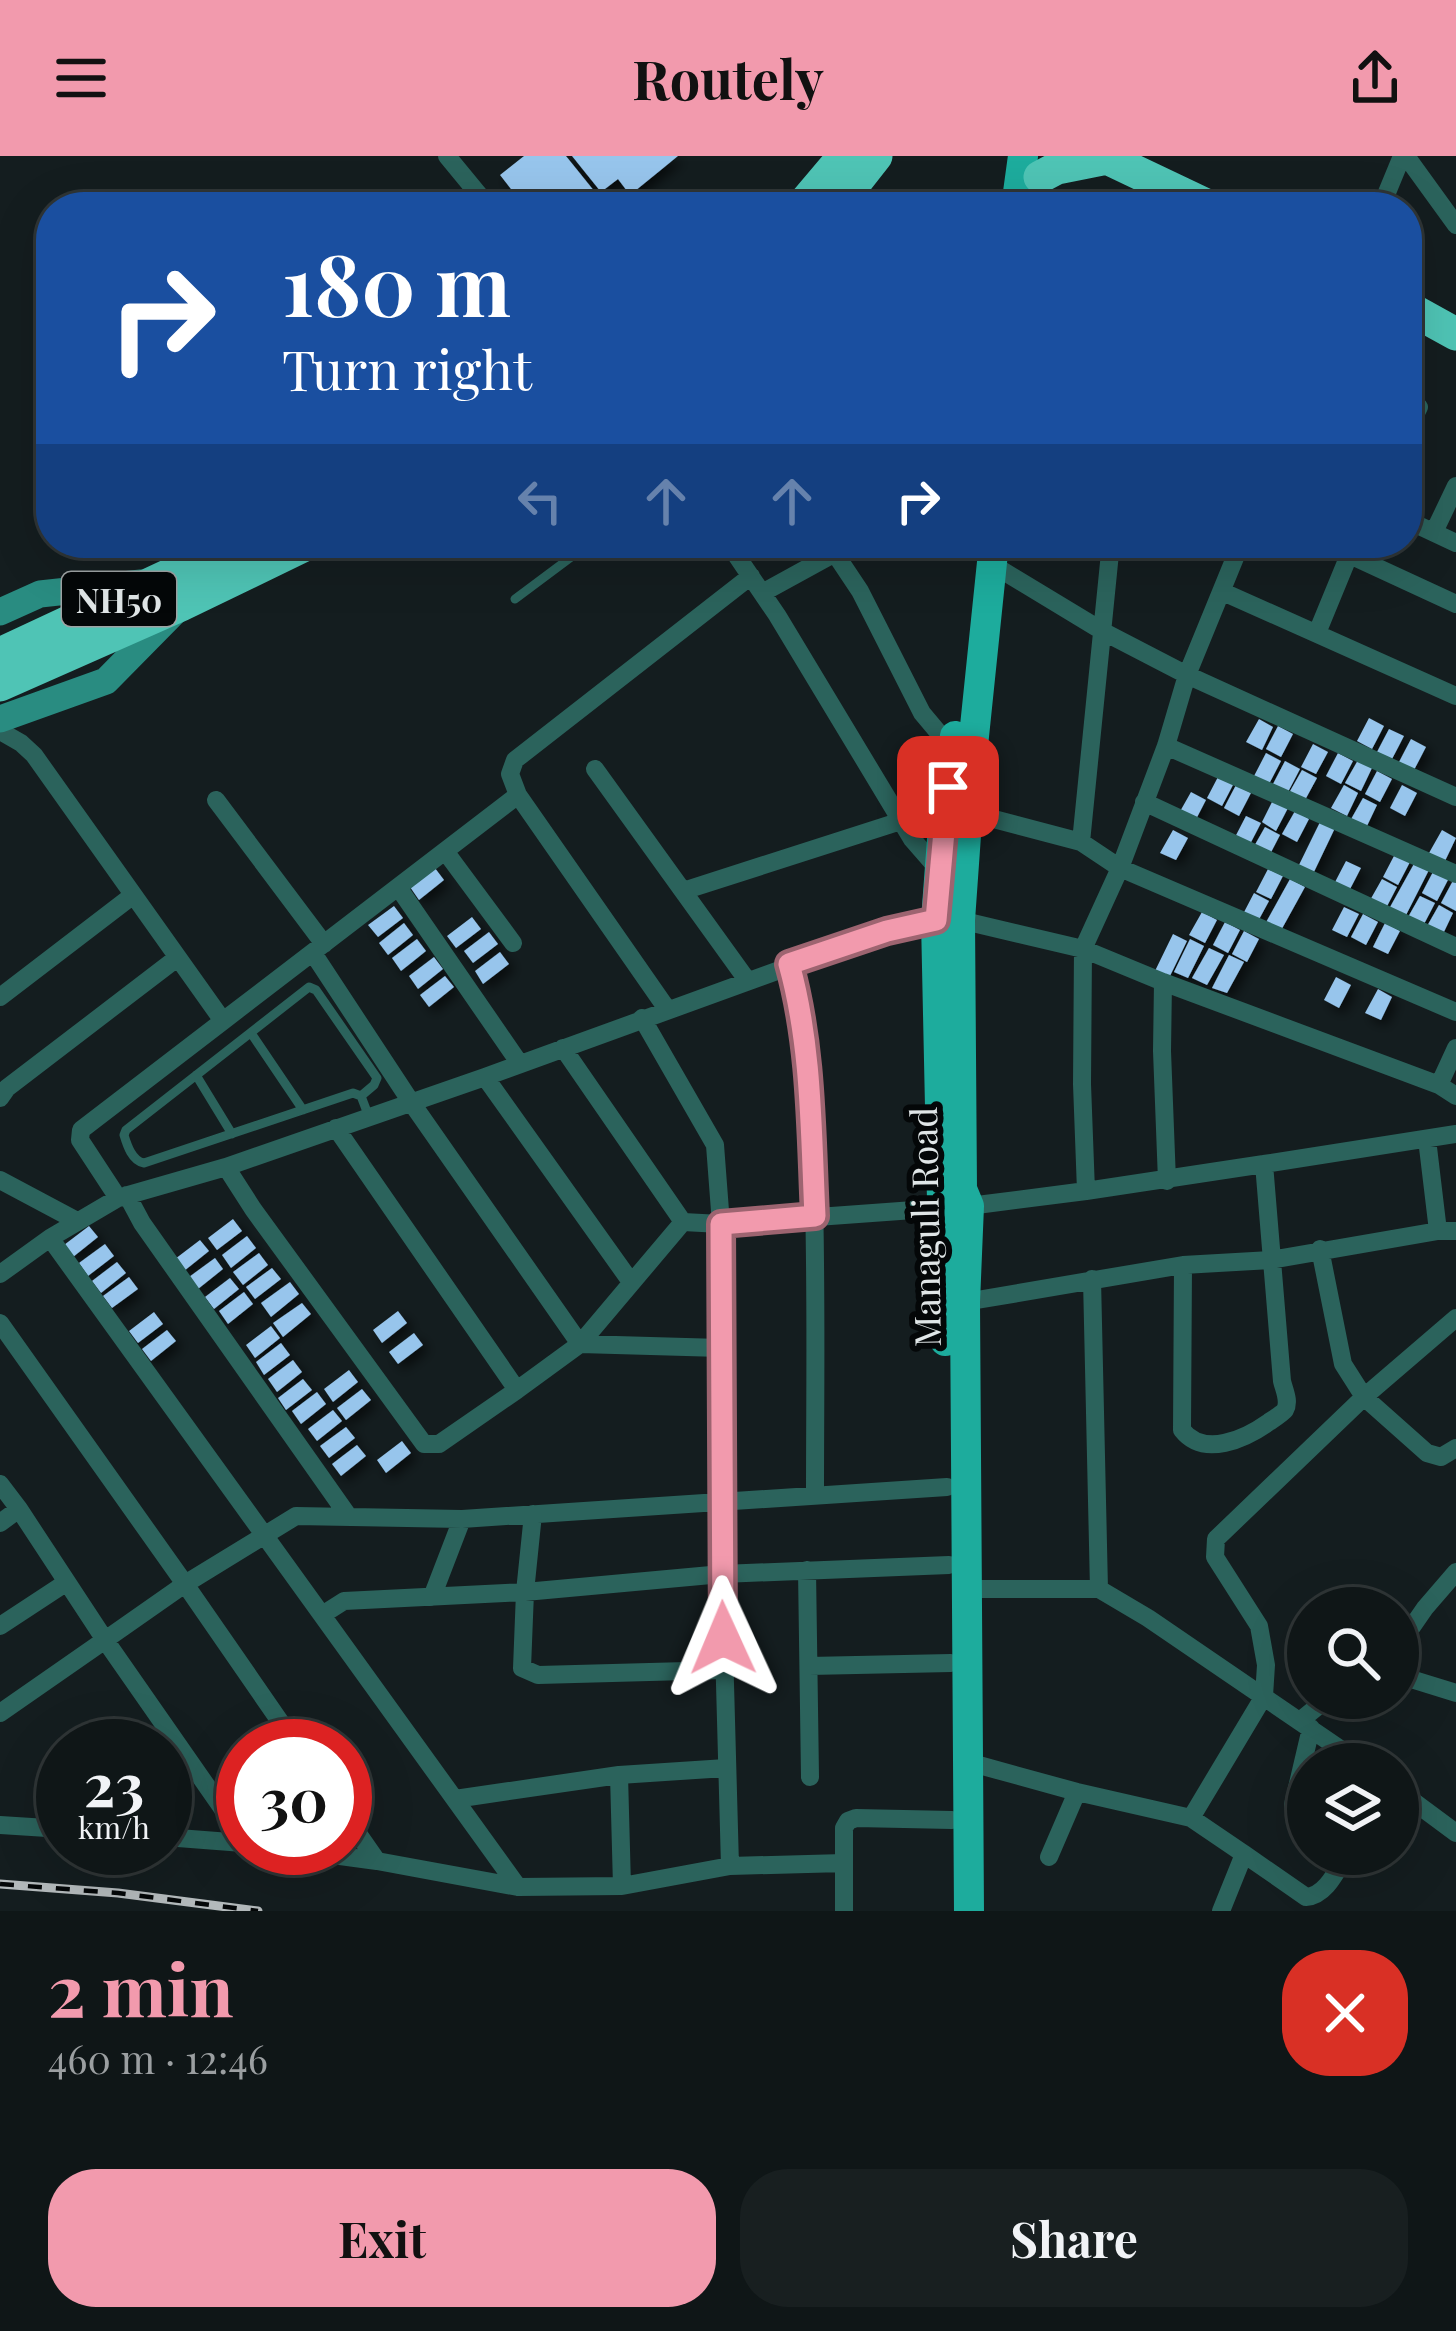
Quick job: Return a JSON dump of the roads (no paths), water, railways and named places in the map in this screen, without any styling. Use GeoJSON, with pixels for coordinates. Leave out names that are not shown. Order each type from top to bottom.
{"type":"FeatureCollection","features":[{"type":"Feature","properties":{"kind":"highway"},"geometry":{"type":"LineString","coordinates":[[814,192],[844,156]]}},
{"type":"Feature","properties":{"kind":"highway"},"geometry":{"type":"LineString","coordinates":[[848,192],[876,156]]}},
{"type":"Feature","properties":{"kind":"highway"},"geometry":{"type":"LineString","coordinates":[[1150,156],[1213,192]]}},
{"type":"Feature","properties":{"kind":"highway"},"geometry":{"type":"LineString","coordinates":[[1036,174],[1105,157],[1178,192]]}},
{"type":"Feature","properties":{"kind":"highway"},"geometry":{"type":"LineString","coordinates":[[1422,315],[1456,334]]}},
{"type":"Feature","properties":{"kind":"highway","name":"NH50"},"geometry":{"type":"LineString","coordinates":[[0,685],[170,593],[218,558]]}},
{"type":"Feature","properties":{"kind":"highway","name":"NH50"},"geometry":{"type":"LineString","coordinates":[[0,654],[267,558]]}},
{"type":"Feature","properties":{"kind":"main road","name":"Managuli Road"},"geometry":{"type":"LineString","coordinates":[[969,1911],[968,1762],[958,1577],[946,1487],[956,1207],[948,920],[939,870],[985,558]]}},
{"type":"Feature","properties":{"kind":"main road","name":"Managuli Road"},"geometry":{"type":"LineString","coordinates":[[948,920],[967,812],[985,558]]}},
{"type":"Feature","properties":{"kind":"main road","name":"Managuli Road"},"geometry":{"type":"LineString","coordinates":[[951,1911],[951,1663],[958,1577],[965,1301],[956,1207]]}},
{"type":"Feature","properties":{"kind":"street"},"geometry":{"type":"LineString","coordinates":[[447,156],[477,192]]}},
{"type":"Feature","properties":{"kind":"street"},"geometry":{"type":"LineString","coordinates":[[1388,192],[1404,156],[1456,225]]}},
{"type":"Feature","properties":{"kind":"street"},"geometry":{"type":"LineString","coordinates":[[1434,532],[1456,486]]}},
{"type":"Feature","properties":{"kind":"street"},"geometry":{"type":"LineString","coordinates":[[1422,527],[1456,543]]}},
{"type":"Feature","properties":{"kind":"street"},"geometry":{"type":"LineString","coordinates":[[738,558],[912,839],[939,870]]}},
{"type":"Feature","properties":{"kind":"street"},"geometry":{"type":"LineString","coordinates":[[667,1009],[518,795],[510,774],[515,760],[756,585],[811,558]]}},
{"type":"Feature","properties":{"kind":"street"},"geometry":{"type":"LineString","coordinates":[[838,558],[860,591],[922,713],[953,750]]}},
{"type":"Feature","properties":{"kind":"street"},"geometry":{"type":"LineString","coordinates":[[997,558],[1103,632],[1456,797]]}},
{"type":"Feature","properties":{"kind":"street"},"geometry":{"type":"LineString","coordinates":[[1081,842],[1110,558]]}},
{"type":"Feature","properties":{"kind":"street"},"geometry":{"type":"LineString","coordinates":[[1086,1191],[1083,949],[1120,868],[1187,675],[1235,558]]}},
{"type":"Feature","properties":{"kind":"street"},"geometry":{"type":"LineString","coordinates":[[1317,633],[1347,558]]}},
{"type":"Feature","properties":{"kind":"street"},"geometry":{"type":"LineString","coordinates":[[1368,558],[1456,604]]}},
{"type":"Feature","properties":{"kind":"street"},"geometry":{"type":"LineString","coordinates":[[1223,592],[1456,696]]}},
{"type":"Feature","properties":{"kind":"street"},"geometry":{"type":"LineString","coordinates":[[0,612],[40,594],[170,593]]}},
{"type":"Feature","properties":{"kind":"street"},"geometry":{"type":"LineString","coordinates":[[0,719],[106,681],[170,593]]}},
{"type":"Feature","properties":{"kind":"street"},"geometry":{"type":"LineString","coordinates":[[0,731],[34,755],[223,1022]]}},
{"type":"Feature","properties":{"kind":"street"},"geometry":{"type":"LineString","coordinates":[[1166,746],[1456,874]]}},
{"type":"Feature","properties":{"kind":"street"},"geometry":{"type":"LineString","coordinates":[[595,769],[747,980]]}},
{"type":"Feature","properties":{"kind":"street"},"geometry":{"type":"LineString","coordinates":[[349,1517],[79,1133],[518,795]]}},
{"type":"Feature","properties":{"kind":"street"},"geometry":{"type":"LineString","coordinates":[[216,800],[318,948],[411,1102],[580,1344]]}},
{"type":"Feature","properties":{"kind":"street"},"geometry":{"type":"LineString","coordinates":[[1144,802],[1456,947]]}},
{"type":"Feature","properties":{"kind":"street"},"geometry":{"type":"LineString","coordinates":[[967,812],[1081,842],[1120,868],[1456,1012]]}},
{"type":"Feature","properties":{"kind":"street"},"geometry":{"type":"LineString","coordinates":[[683,891],[902,821]]}},
{"type":"Feature","properties":{"kind":"street"},"geometry":{"type":"LineString","coordinates":[[445,851],[513,943]]}},
{"type":"Feature","properties":{"kind":"street"},"geometry":{"type":"LineString","coordinates":[[398,887],[520,1064]]}},
{"type":"Feature","properties":{"kind":"street"},"geometry":{"type":"LineString","coordinates":[[0,997],[132,896]]}},
{"type":"Feature","properties":{"kind":"street"},"geometry":{"type":"LineString","coordinates":[[0,1274],[50,1238],[123,1196],[226,1166],[485,1077],[887,931],[948,920],[1083,949],[1448,1090],[1456,1048]]}},
{"type":"Feature","properties":{"kind":"street"},"geometry":{"type":"LineString","coordinates":[[0,1098],[177,958]]}},
{"type":"Feature","properties":{"kind":"street"},"geometry":{"type":"LineString","coordinates":[[789,964],[798,996],[810,1103],[815,1495]]}},
{"type":"Feature","properties":{"kind":"street"},"geometry":{"type":"LineString","coordinates":[[1163,982],[1167,1180]]}},
{"type":"Feature","properties":{"kind":"street"},"geometry":{"type":"LineString","coordinates":[[642,1018],[715,1145],[721,1224],[722,1574],[730,1866]]}},
{"type":"Feature","properties":{"kind":"street"},"geometry":{"type":"LineString","coordinates":[[563,1048],[683,1222]]}},
{"type":"Feature","properties":{"kind":"street"},"geometry":{"type":"LineString","coordinates":[[485,1077],[631,1282]]}},
{"type":"Feature","properties":{"kind":"street"},"geometry":{"type":"LineString","coordinates":[[336,1128],[517,1390]]}},
{"type":"Feature","properties":{"kind":"street"},"geometry":{"type":"LineString","coordinates":[[683,1222],[721,1224],[956,1207],[1167,1180],[1456,1134]]}},
{"type":"Feature","properties":{"kind":"street"},"geometry":{"type":"LineString","coordinates":[[965,1301],[1183,1265],[1271,1260],[1447,1231],[1426,1139]]}},
{"type":"Feature","properties":{"kind":"street"},"geometry":{"type":"LineString","coordinates":[[1183,1265],[1182,1430],[1203,1445],[1249,1437],[1286,1406],[1264,1164]]}},
{"type":"Feature","properties":{"kind":"street"},"geometry":{"type":"LineString","coordinates":[[226,1166],[424,1444],[439,1444],[580,1344],[683,1222]]}},
{"type":"Feature","properties":{"kind":"street"},"geometry":{"type":"LineString","coordinates":[[0,1180],[77,1222]]}},
{"type":"Feature","properties":{"kind":"street"},"geometry":{"type":"LineString","coordinates":[[50,1238],[518,1887]]}},
{"type":"Feature","properties":{"kind":"street"},"geometry":{"type":"LineString","coordinates":[[1320,1250],[1343,1364],[1364,1397],[1427,1453],[1441,1456],[1456,1448]]}},
{"type":"Feature","properties":{"kind":"street"},"geometry":{"type":"LineString","coordinates":[[1092,1279],[1099,1589]]}},
{"type":"Feature","properties":{"kind":"street"},"geometry":{"type":"LineString","coordinates":[[1191,1818],[1264,1696],[1267,1664],[1259,1626],[1214,1557],[1216,1540],[1364,1397],[1456,1318]]}},
{"type":"Feature","properties":{"kind":"street"},"geometry":{"type":"LineString","coordinates":[[0,1323],[278,1719]]}},
{"type":"Feature","properties":{"kind":"street"},"geometry":{"type":"LineString","coordinates":[[580,1344],[721,1348]]}},
{"type":"Feature","properties":{"kind":"street"},"geometry":{"type":"LineString","coordinates":[[0,1484],[216,1801]]}},
{"type":"Feature","properties":{"kind":"street"},"geometry":{"type":"LineString","coordinates":[[0,1713],[185,1585],[296,1516],[461,1519],[946,1487]]}},
{"type":"Feature","properties":{"kind":"street"},"geometry":{"type":"LineString","coordinates":[[0,1523],[19,1509]]}},
{"type":"Feature","properties":{"kind":"street"},"geometry":{"type":"LineString","coordinates":[[533,1514],[522,1668],[530,1673],[724,1670]]}},
{"type":"Feature","properties":{"kind":"street"},"geometry":{"type":"LineString","coordinates":[[432,1597],[461,1519]]}},
{"type":"Feature","properties":{"kind":"street"},"geometry":{"type":"LineString","coordinates":[[322,1615],[344,1601],[807,1570],[1099,1589],[1333,1743]]}},
{"type":"Feature","properties":{"kind":"street"},"geometry":{"type":"LineString","coordinates":[[807,1570],[810,1777]]}},
{"type":"Feature","properties":{"kind":"street"},"geometry":{"type":"LineString","coordinates":[[1419,1617],[1456,1572]]}},
{"type":"Feature","properties":{"kind":"street"},"geometry":{"type":"LineString","coordinates":[[0,1626],[67,1582]]}},
{"type":"Feature","properties":{"kind":"street"},"geometry":{"type":"LineString","coordinates":[[809,1666],[951,1663]]}},
{"type":"Feature","properties":{"kind":"street"},"geometry":{"type":"LineString","coordinates":[[1419,1682],[1456,1693]]}},
{"type":"Feature","properties":{"kind":"street"},"geometry":{"type":"LineString","coordinates":[[1303,1743],[1310,1719]]}},
{"type":"Feature","properties":{"kind":"street"},"geometry":{"type":"LineString","coordinates":[[968,1762],[1191,1818],[1306,1897],[1321,1893],[1330,1875]]}},
{"type":"Feature","properties":{"kind":"street"},"geometry":{"type":"LineString","coordinates":[[455,1799],[619,1775],[725,1768]]}},
{"type":"Feature","properties":{"kind":"street"},"geometry":{"type":"LineString","coordinates":[[619,1775],[622,1886]]}},
{"type":"Feature","properties":{"kind":"street"},"geometry":{"type":"LineString","coordinates":[[1049,1857],[1078,1792]]}},
{"type":"Feature","properties":{"kind":"street"},"geometry":{"type":"LineString","coordinates":[[1419,1806],[1456,1833]]}},
{"type":"Feature","properties":{"kind":"street"},"geometry":{"type":"LineString","coordinates":[[844,1911],[844,1828],[848,1821],[952,1820]]}},
{"type":"Feature","properties":{"kind":"street"},"geometry":{"type":"LineString","coordinates":[[0,1825],[36,1827]]}},
{"type":"Feature","properties":{"kind":"street"},"geometry":{"type":"LineString","coordinates":[[372,1854],[377,1861]]}},
{"type":"Feature","properties":{"kind":"street"},"geometry":{"type":"LineString","coordinates":[[1221,1911],[1244,1854]]}},
{"type":"Feature","properties":{"kind":"street"},"geometry":{"type":"LineString","coordinates":[[372,1860],[518,1887],[622,1886],[730,1866],[844,1863]]}},
{"type":"Feature","properties":{"kind":"lane"},"geometry":{"type":"LineString","coordinates":[[515,599],[570,558]]}},
{"type":"Feature","properties":{"kind":"lane"},"geometry":{"type":"LineString","coordinates":[[314,987],[377,1078],[361,1096],[352,1093],[146,1162],[138,1162],[124,1137],[305,989],[314,987]]}},
{"type":"Feature","properties":{"kind":"lane"},"geometry":{"type":"LineString","coordinates":[[251,1033],[304,1110]]}},
{"type":"Feature","properties":{"kind":"lane"},"geometry":{"type":"LineString","coordinates":[[196,1076],[232,1134]]}},
{"type":"Feature","properties":{"kind":"lane"},"geometry":{"type":"LineString","coordinates":[[361,1096],[369,1117]]}},
{"type":"Feature","properties":{"kind":"railway"},"geometry":{"type":"LineString","coordinates":[[0,1884],[258,1911]]}}]}
